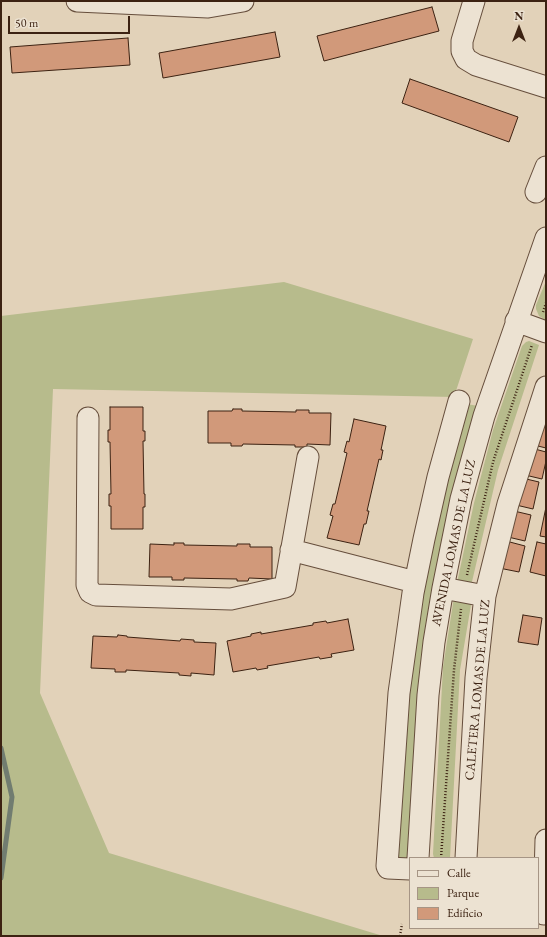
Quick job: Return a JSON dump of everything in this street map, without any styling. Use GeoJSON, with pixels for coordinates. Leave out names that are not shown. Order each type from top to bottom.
{"type":"FeatureCollection","features":[{"type":"Feature","properties":{"kind":"street"},"geometry":{"type":"LineString","coordinates":[[77,1],[208,7],[243,1]]}},
{"type":"Feature","properties":{"kind":"street"},"geometry":{"type":"LineString","coordinates":[[474,1],[462,41],[462,51],[466,59],[476,65],[546,87]]}},
{"type":"Feature","properties":{"kind":"street"},"geometry":{"type":"LineString","coordinates":[[536,192],[546,167]]}},
{"type":"Feature","properties":{"kind":"street","name":"AVENIDA LOMAS DE LA LUZ"},"geometry":{"type":"LineString","coordinates":[[418,857],[428,694],[434,642],[461,499],[472,455],[516,321],[541,267],[546,238]]}},
{"type":"Feature","properties":{"kind":"street"},"geometry":{"type":"LineString","coordinates":[[516,321],[546,332]]}},
{"type":"Feature","properties":{"kind":"street","name":"CALETERA LOMAS DE LA LUZ"},"geometry":{"type":"LineString","coordinates":[[466,857],[476,678],[485,596],[508,504],[546,387]]}},
{"type":"Feature","properties":{"kind":"street"},"geometry":{"type":"LineString","coordinates":[[409,869],[387,867],[399,693],[415,582],[438,477],[460,401]]}},
{"type":"Feature","properties":{"kind":"street"},"geometry":{"type":"LineString","coordinates":[[88,418],[88,585],[90,592],[96,595],[231,599],[285,586],[308,457]]}},
{"type":"Feature","properties":{"kind":"street"},"geometry":{"type":"LineString","coordinates":[[291,550],[415,582]]}},
{"type":"Feature","properties":{"kind":"street"},"geometry":{"type":"LineString","coordinates":[[443,588],[485,596]]}},
{"type":"Feature","properties":{"kind":"street"},"geometry":{"type":"LineString","coordinates":[[543,913],[546,840]]}},
{"type":"Feature","properties":{"kind":"path"},"geometry":{"type":"LineString","coordinates":[[400,936],[402,924]]}},
{"type":"Feature","properties":{"kind":"green space"},"geometry":{"type":"Polygon","coordinates":[[[546,281],[546,320],[539,316],[536,305],[546,281]]]}},
{"type":"Feature","properties":{"kind":"green space"},"geometry":{"type":"Polygon","coordinates":[[[284,282],[473,339],[454,397],[53,389],[40,693],[109,853],[383,936],[1,936],[1,316],[284,282]]]}},
{"type":"Feature","properties":{"kind":"green space"},"geometry":{"type":"Polygon","coordinates":[[[529,341],[539,345],[498,470],[471,586],[457,583],[474,503],[493,430],[522,346],[529,341]]]}},
{"type":"Feature","properties":{"kind":"green space"},"geometry":{"type":"Polygon","coordinates":[[[467,404],[478,406],[407,864],[396,864],[409,688],[420,605],[433,540],[467,404]]]}},
{"type":"Feature","properties":{"kind":"green space"},"geometry":{"type":"Polygon","coordinates":[[[454,597],[472,599],[460,670],[450,857],[434,857],[433,854],[443,667],[454,597]]]}},
{"type":"Feature","properties":{"kind":"building"},"geometry":{"type":"Polygon","coordinates":[[[432,7],[439,31],[324,61],[317,36],[432,7]]]}},
{"type":"Feature","properties":{"kind":"building"},"geometry":{"type":"Polygon","coordinates":[[[275,32],[280,57],[163,78],[159,53],[275,32]]]}},
{"type":"Feature","properties":{"kind":"building"},"geometry":{"type":"Polygon","coordinates":[[[128,38],[130,65],[12,73],[10,47],[128,38]]]}},
{"type":"Feature","properties":{"kind":"building"},"geometry":{"type":"Polygon","coordinates":[[[410,79],[518,117],[509,142],[402,103],[410,79]]]}},
{"type":"Feature","properties":{"kind":"building"},"geometry":{"type":"Polygon","coordinates":[[[110,407],[143,407],[143,431],[145,431],[145,441],[143,441],[145,507],[143,507],[143,529],[111,529],[111,506],[109,506],[109,494],[111,494],[110,442],[108,442],[108,430],[110,430],[110,407]]]}},
{"type":"Feature","properties":{"kind":"building"},"geometry":{"type":"Polygon","coordinates":[[[233,409],[242,409],[242,411],[296,412],[296,410],[309,410],[309,413],[331,413],[330,445],[307,444],[307,447],[295,447],[295,445],[243,444],[242,446],[231,446],[231,443],[208,443],[208,411],[232,411],[233,409]]]}},
{"type":"Feature","properties":{"kind":"building"},"geometry":{"type":"Polygon","coordinates":[[[354,419],[386,426],[381,450],[383,450],[381,460],[379,459],[367,511],[369,511],[366,524],[364,524],[359,545],[327,538],[333,516],[330,515],[333,504],[335,504],[347,453],[344,452],[347,441],[349,442],[354,419]]]}},
{"type":"Feature","properties":{"kind":"building"},"geometry":{"type":"Polygon","coordinates":[[[546,419],[546,448],[534,445],[546,419]]]}},
{"type":"Feature","properties":{"kind":"building"},"geometry":{"type":"Polygon","coordinates":[[[531,448],[546,452],[546,461],[542,479],[525,475],[531,448]]]}},
{"type":"Feature","properties":{"kind":"building"},"geometry":{"type":"Polygon","coordinates":[[[522,478],[539,482],[533,509],[516,505],[522,478]]]}},
{"type":"Feature","properties":{"kind":"building"},"geometry":{"type":"Polygon","coordinates":[[[546,507],[546,537],[540,536],[546,507]]]}},
{"type":"Feature","properties":{"kind":"building"},"geometry":{"type":"Polygon","coordinates":[[[514,511],[531,515],[525,541],[508,537],[514,511]]]}},
{"type":"Feature","properties":{"kind":"building"},"geometry":{"type":"Polygon","coordinates":[[[506,541],[525,546],[519,572],[499,568],[506,541]]]}},
{"type":"Feature","properties":{"kind":"building"},"geometry":{"type":"Polygon","coordinates":[[[537,542],[546,544],[546,576],[530,572],[537,542]]]}},
{"type":"Feature","properties":{"kind":"building"},"geometry":{"type":"Polygon","coordinates":[[[174,543],[184,543],[184,545],[237,546],[237,544],[250,544],[250,547],[272,547],[272,579],[249,578],[248,581],[237,581],[237,579],[184,578],[184,580],[172,580],[172,577],[149,577],[150,544],[174,545],[174,543]]]}},
{"type":"Feature","properties":{"kind":"building"},"geometry":{"type":"Polygon","coordinates":[[[523,615],[542,618],[538,645],[518,642],[523,615]]]}},
{"type":"Feature","properties":{"kind":"building"},"geometry":{"type":"Polygon","coordinates":[[[348,619],[354,650],[331,654],[332,657],[320,659],[319,657],[267,666],[268,668],[257,670],[256,668],[233,672],[227,641],[251,636],[251,634],[261,632],[261,634],[313,625],[313,623],[326,621],[327,623],[348,619]]]}},
{"type":"Feature","properties":{"kind":"building"},"geometry":{"type":"Polygon","coordinates":[[[118,635],[127,637],[180,641],[181,639],[194,640],[194,642],[216,643],[214,675],[191,673],[191,676],[179,675],[179,673],[126,670],[126,672],[115,672],[115,669],[91,668],[93,636],[117,637],[118,635]]]}},
{"type":"Feature","properties":{"kind":"waterway"},"geometry":{"type":"LineString","coordinates":[[1,748],[12,797],[1,878]]}}]}
